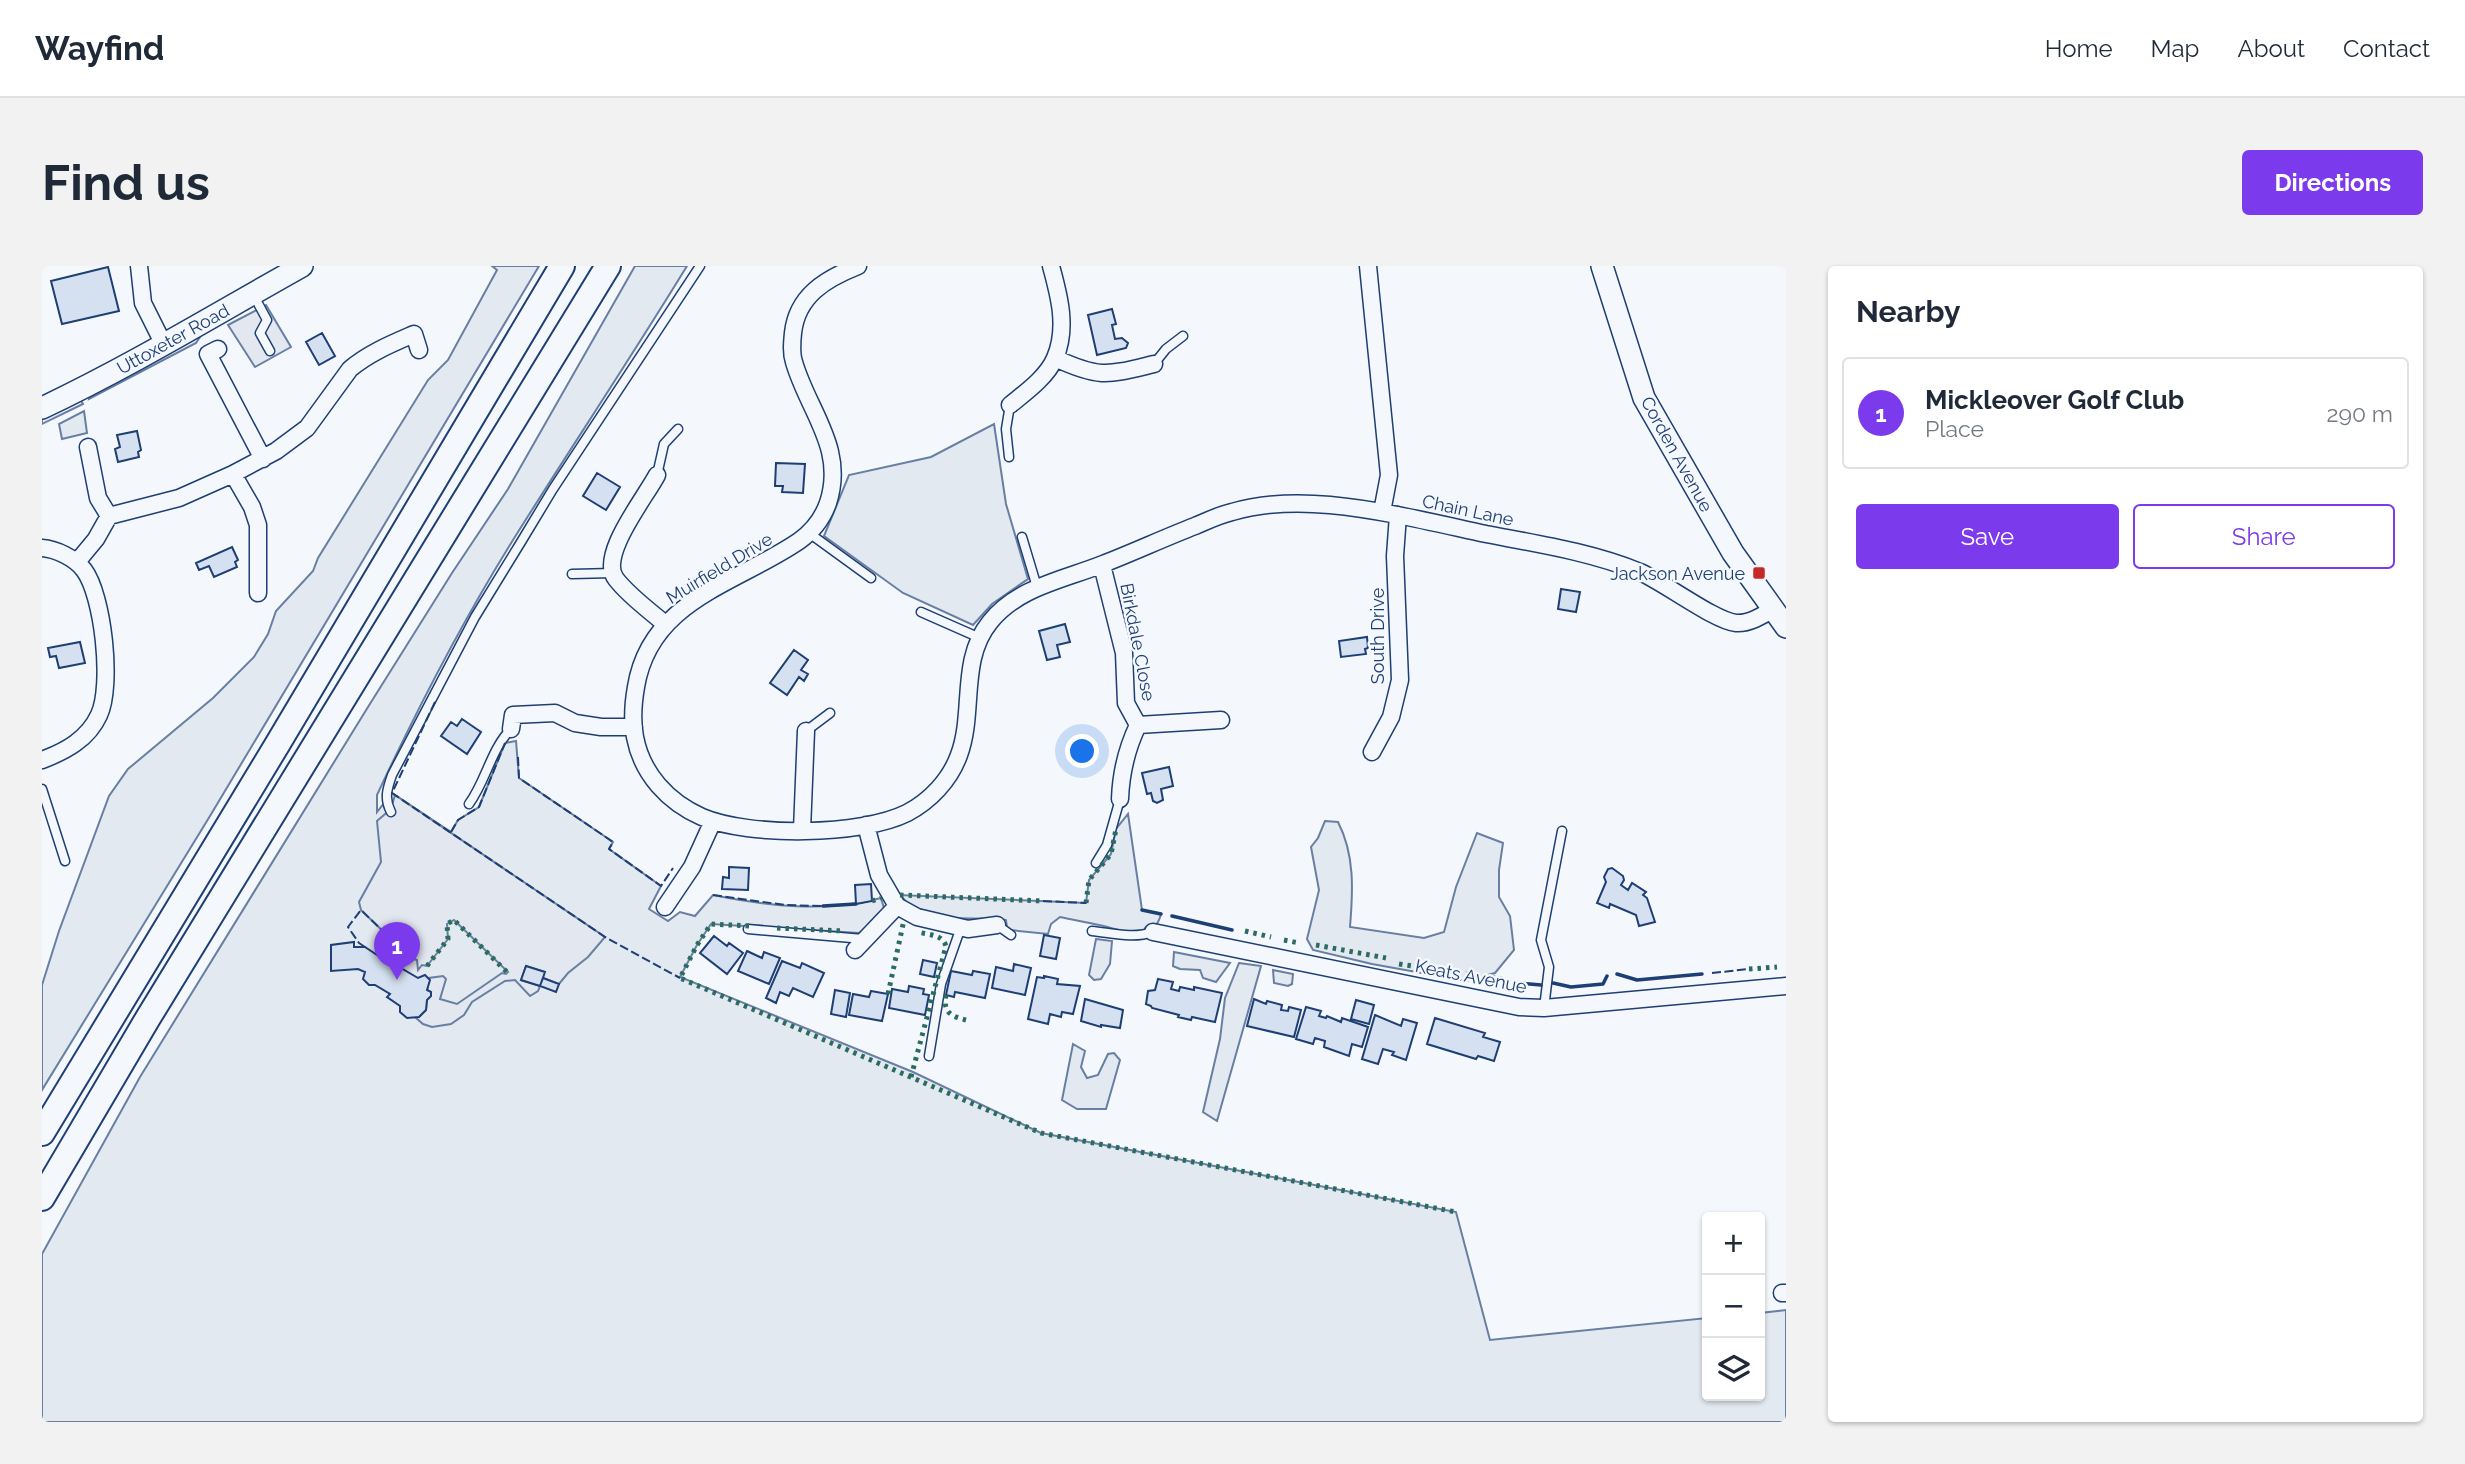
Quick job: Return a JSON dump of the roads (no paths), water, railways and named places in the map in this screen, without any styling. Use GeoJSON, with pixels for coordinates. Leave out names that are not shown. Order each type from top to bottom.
{"type":"FeatureCollection","features":[{"type":"Feature","properties":{"kind":"highway"},"geometry":{"type":"LineString","coordinates":[[42,1133],[278,744],[562,266]]}},
{"type":"Feature","properties":{"kind":"highway"},"geometry":{"type":"LineString","coordinates":[[42,1198],[156,1006],[608,266]]}},
{"type":"Feature","properties":{"kind":"main road","name":"Uttoxeter Road"},"geometry":{"type":"LineString","coordinates":[[42,408],[164,345],[302,266]]}},
{"type":"Feature","properties":{"kind":"main road","name":"Corden Avenue"},"geometry":{"type":"LineString","coordinates":[[1602,266],[1644,398],[1732,552],[1786,626]]}},
{"type":"Feature","properties":{"kind":"street"},"geometry":{"type":"LineString","coordinates":[[139,266],[143,303],[164,345]]}},
{"type":"Feature","properties":{"kind":"street"},"geometry":{"type":"LineString","coordinates":[[1010,405],[1037,382],[1055,358],[1061,328],[1061,307],[1051,266]]}},
{"type":"Feature","properties":{"kind":"street"},"geometry":{"type":"LineString","coordinates":[[1368,266],[1389,475],[1390,514]]}},
{"type":"Feature","properties":{"kind":"street","name":"Muirfield Drive"},"geometry":{"type":"LineString","coordinates":[[848,268],[803,301],[794,324],[794,363],[823,428],[834,474],[825,511],[809,533],[788,548],[692,602],[665,624],[641,663],[635,693],[634,727],[638,750],[665,794],[685,808],[713,821],[734,827],[802,830],[866,825],[902,815],[931,796],[958,759],[965,735],[970,666],[979,638],[994,616],[1013,599],[1037,587],[1102,565],[1232,512],[1284,504],[1328,505],[1390,514]]}},
{"type":"Feature","properties":{"kind":"street"},"geometry":{"type":"LineString","coordinates":[[76,562],[96,539],[109,516],[179,498],[263,458],[307,428],[350,369],[358,363],[414,334],[419,350]]}},
{"type":"Feature","properties":{"kind":"street"},"geometry":{"type":"LineString","coordinates":[[218,349],[208,354],[263,458]]}},
{"type":"Feature","properties":{"kind":"street"},"geometry":{"type":"LineString","coordinates":[[1055,358],[1088,372],[1108,375],[1154,364]]}},
{"type":"Feature","properties":{"kind":"street"},"geometry":{"type":"LineString","coordinates":[[88,447],[98,498],[109,516]]}},
{"type":"Feature","properties":{"kind":"street"},"geometry":{"type":"LineString","coordinates":[[233,474],[252,507],[258,525],[258,593]]}},
{"type":"Feature","properties":{"kind":"street"},"geometry":{"type":"LineString","coordinates":[[657,475],[652,499],[614,548],[611,559],[615,578],[665,624]]}},
{"type":"Feature","properties":{"kind":"street","name":"Chain Lane"},"geometry":{"type":"LineString","coordinates":[[1390,514],[1607,558],[1655,579],[1720,617],[1738,624],[1761,617],[1772,609]]}},
{"type":"Feature","properties":{"kind":"street","name":"South Drive"},"geometry":{"type":"LineString","coordinates":[[1372,752],[1391,717],[1400,680],[1395,556],[1390,514]]}},
{"type":"Feature","properties":{"kind":"street"},"geometry":{"type":"LineString","coordinates":[[42,548],[56,551],[76,562],[88,576],[106,657],[103,702],[96,722],[84,737],[70,747],[42,760]]}},
{"type":"Feature","properties":{"kind":"street","name":"Birkdale Close"},"geometry":{"type":"LineString","coordinates":[[1102,565],[1124,653],[1126,703],[1138,725]]}},
{"type":"Feature","properties":{"kind":"street"},"geometry":{"type":"LineString","coordinates":[[511,729],[513,715],[545,713],[555,713],[575,723],[601,727],[634,727]]}},
{"type":"Feature","properties":{"kind":"street","name":"Birkdale Close"},"geometry":{"type":"LineString","coordinates":[[1138,725],[1221,720]]}},
{"type":"Feature","properties":{"kind":"street","name":"Birkdale Close"},"geometry":{"type":"LineString","coordinates":[[1120,799],[1121,775],[1127,749],[1138,725]]}},
{"type":"Feature","properties":{"kind":"street"},"geometry":{"type":"LineString","coordinates":[[802,830],[806,732]]}},
{"type":"Feature","properties":{"kind":"street"},"geometry":{"type":"LineString","coordinates":[[665,907],[685,894],[692,867],[713,821]]}},
{"type":"Feature","properties":{"kind":"street"},"geometry":{"type":"LineString","coordinates":[[866,825],[879,875],[897,906],[917,917],[968,929],[997,925]]}},
{"type":"Feature","properties":{"kind":"street"},"geometry":{"type":"LineString","coordinates":[[861,945],[897,906]]}},
{"type":"Feature","properties":{"kind":"street","name":"Keats Avenue"},"geometry":{"type":"LineString","coordinates":[[1153,932],[1519,1007],[1544,1008],[1786,986]]}},
{"type":"Feature","properties":{"kind":"lane"},"geometry":{"type":"LineString","coordinates":[[391,812],[386,793],[392,775],[475,617],[553,489],[700,266]]}},
{"type":"Feature","properties":{"kind":"lane"},"geometry":{"type":"LineString","coordinates":[[252,294],[267,320],[260,333],[270,351]]}},
{"type":"Feature","properties":{"kind":"lane"},"geometry":{"type":"LineString","coordinates":[[1154,364],[1166,349],[1183,337]]}},
{"type":"Feature","properties":{"kind":"lane"},"geometry":{"type":"LineString","coordinates":[[1009,457],[1006,429],[1010,405]]}},
{"type":"Feature","properties":{"kind":"lane"},"geometry":{"type":"LineString","coordinates":[[657,475],[664,443],[678,429]]}},
{"type":"Feature","properties":{"kind":"lane"},"geometry":{"type":"LineString","coordinates":[[809,533],[871,578]]}},
{"type":"Feature","properties":{"kind":"lane"},"geometry":{"type":"LineString","coordinates":[[1022,537],[1037,587]]}},
{"type":"Feature","properties":{"kind":"lane"},"geometry":{"type":"LineString","coordinates":[[572,574],[612,573]]}},
{"type":"Feature","properties":{"kind":"lane"},"geometry":{"type":"LineString","coordinates":[[922,612],[979,638]]}},
{"type":"Feature","properties":{"kind":"lane"},"geometry":{"type":"LineString","coordinates":[[806,732],[830,713]]}},
{"type":"Feature","properties":{"kind":"lane"},"geometry":{"type":"LineString","coordinates":[[469,804],[479,790],[503,737],[511,729]]}},
{"type":"Feature","properties":{"kind":"lane"},"geometry":{"type":"LineString","coordinates":[[42,789],[65,861]]}},
{"type":"Feature","properties":{"kind":"lane"},"geometry":{"type":"LineString","coordinates":[[1096,863],[1107,845],[1120,799]]}},
{"type":"Feature","properties":{"kind":"lane"},"geometry":{"type":"LineString","coordinates":[[1544,1008],[1549,967],[1541,940],[1562,831]]}},
{"type":"Feature","properties":{"kind":"lane"},"geometry":{"type":"LineString","coordinates":[[997,925],[1011,935]]}},
{"type":"Feature","properties":{"kind":"lane"},"geometry":{"type":"LineString","coordinates":[[929,1056],[941,984],[961,927]]}},
{"type":"Feature","properties":{"kind":"lane"},"geometry":{"type":"LineString","coordinates":[[748,929],[861,945]]}},
{"type":"Feature","properties":{"kind":"lane"},"geometry":{"type":"LineString","coordinates":[[1092,931],[1134,936],[1153,932]]}},
{"type":"Feature","properties":{"kind":"place","name":"Jackson Avenue"},"geometry":{"type":"Point","coordinates":[1759,573]}},
{"type":"Feature","properties":{"kind":"place","name":"Mickleover Golf Club"},"geometry":{"type":"Point","coordinates":[397,980]}}]}
